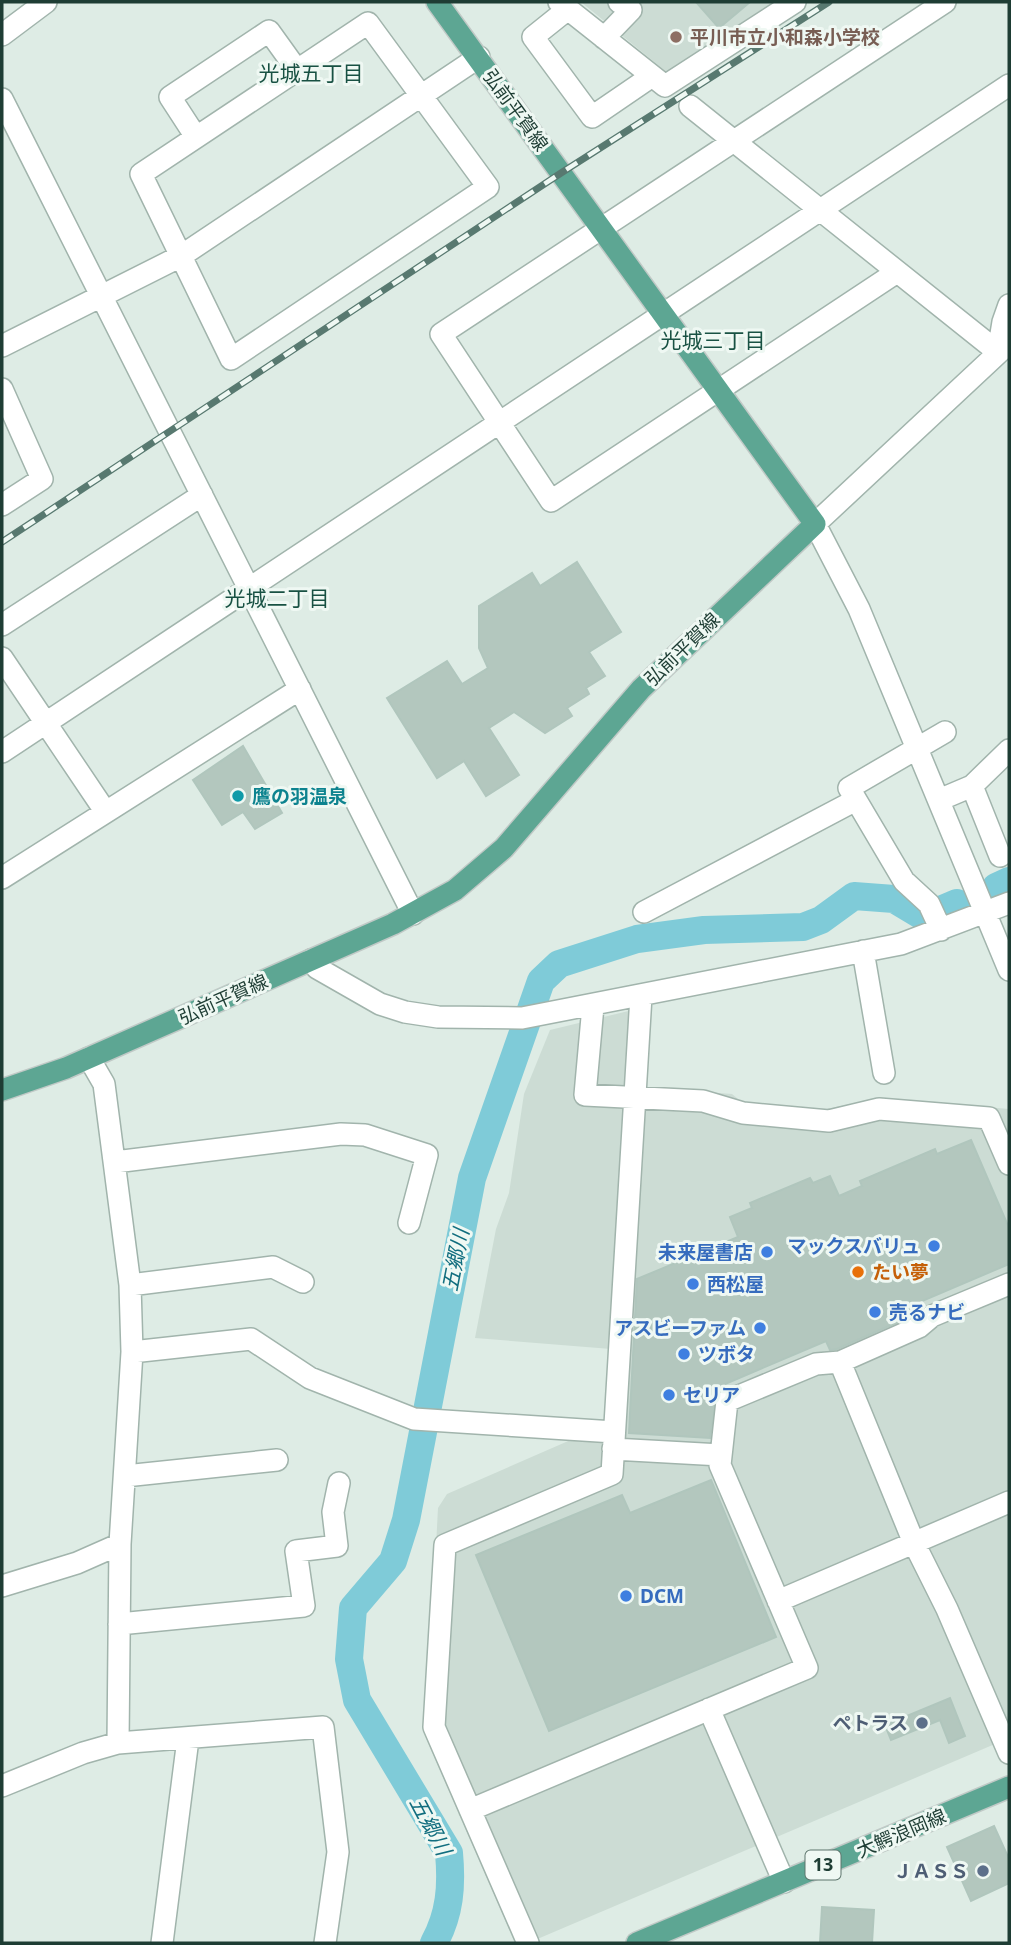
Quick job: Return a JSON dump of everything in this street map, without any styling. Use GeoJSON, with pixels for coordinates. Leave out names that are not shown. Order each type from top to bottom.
{"type":"FeatureCollection","features":[{"type":"Feature","properties":{"kind":"main road","name":"弘前平賀線"},"geometry":{"type":"LineString","coordinates":[[2,1090],[89,1058],[312,960],[413,914],[455,890],[486,866],[641,689],[815,524],[437,2]]}},
{"type":"Feature","properties":{"kind":"main road","name":"大鰐浪岡線"},"geometry":{"type":"LineString","coordinates":[[637,1943],[1009,1787]]}},
{"type":"Feature","properties":{"kind":"street"},"geometry":{"type":"LineString","coordinates":[[2,35],[46,2]]}},
{"type":"Feature","properties":{"kind":"street"},"geometry":{"type":"LineString","coordinates":[[604,38],[631,10],[619,2]]}},
{"type":"Feature","properties":{"kind":"street"},"geometry":{"type":"LineString","coordinates":[[652,76],[592,117],[533,37],[564,5],[668,86],[795,2]]}},
{"type":"Feature","properties":{"kind":"street"},"geometry":{"type":"LineString","coordinates":[[897,272],[551,501],[441,334],[946,2]]}},
{"type":"Feature","properties":{"kind":"street"},"geometry":{"type":"LineString","coordinates":[[368,23],[422,96],[488,187],[231,359],[141,174],[368,23]]}},
{"type":"Feature","properties":{"kind":"street"},"geometry":{"type":"LineString","coordinates":[[196,137],[170,97],[258,38],[270,31],[297,70]]}},
{"type":"Feature","properties":{"kind":"street"},"geometry":{"type":"LineString","coordinates":[[2,346],[181,256],[479,57]]}},
{"type":"Feature","properties":{"kind":"street"},"geometry":{"type":"LineString","coordinates":[[2,752],[1009,85]]}},
{"type":"Feature","properties":{"kind":"street"},"geometry":{"type":"LineString","coordinates":[[2,99],[8,127],[101,296],[413,914]]}},
{"type":"Feature","properties":{"kind":"street"},"geometry":{"type":"LineString","coordinates":[[690,106],[897,272],[1004,348]]}},
{"type":"Feature","properties":{"kind":"street"},"geometry":{"type":"LineString","coordinates":[[1009,304],[1003,322],[1004,348],[815,524],[859,609],[1009,970]]}},
{"type":"Feature","properties":{"kind":"street"},"geometry":{"type":"LineString","coordinates":[[2,389],[42,479],[2,505]]}},
{"type":"Feature","properties":{"kind":"street"},"geometry":{"type":"LineString","coordinates":[[2,625],[202,495]]}},
{"type":"Feature","properties":{"kind":"street"},"geometry":{"type":"LineString","coordinates":[[2,658],[105,811]]}},
{"type":"Feature","properties":{"kind":"street"},"geometry":{"type":"LineString","coordinates":[[2,878],[300,689]]}},
{"type":"Feature","properties":{"kind":"street"},"geometry":{"type":"LineString","coordinates":[[936,918],[904,881],[849,788],[945,732]]}},
{"type":"Feature","properties":{"kind":"street"},"geometry":{"type":"LineString","coordinates":[[939,800],[972,786],[1009,750]]}},
{"type":"Feature","properties":{"kind":"street"},"geometry":{"type":"LineString","coordinates":[[972,786],[1000,856]]}},
{"type":"Feature","properties":{"kind":"street"},"geometry":{"type":"LineString","coordinates":[[644,912],[856,800]]}},
{"type":"Feature","properties":{"kind":"street"},"geometry":{"type":"LineString","coordinates":[[312,960],[317,968],[380,1004],[405,1012],[438,1017],[532,1017],[901,944],[936,918],[985,912],[1009,903]]}},
{"type":"Feature","properties":{"kind":"street"},"geometry":{"type":"LineString","coordinates":[[863,951],[884,1073]]}},
{"type":"Feature","properties":{"kind":"street"},"geometry":{"type":"LineString","coordinates":[[528,1943],[434,1727],[445,1545],[612,1474],[641,996]]}},
{"type":"Feature","properties":{"kind":"street"},"geometry":{"type":"LineString","coordinates":[[593,1006],[585,1095],[703,1101],[743,1113],[829,1121],[879,1110],[989,1118],[1009,1164]]}},
{"type":"Feature","properties":{"kind":"street"},"geometry":{"type":"LineString","coordinates":[[89,1058],[104,1084],[130,1285],[132,1352],[120,1544],[118,1743]]}},
{"type":"Feature","properties":{"kind":"street"},"geometry":{"type":"LineString","coordinates":[[115,1162],[341,1135],[365,1135],[427,1155],[409,1223]]}},
{"type":"Feature","properties":{"kind":"street"},"geometry":{"type":"LineString","coordinates":[[130,1285],[273,1266],[303,1282]]}},
{"type":"Feature","properties":{"kind":"street"},"geometry":{"type":"LineString","coordinates":[[470,1810],[807,1668],[720,1465],[727,1401],[816,1364],[840,1362],[919,1328],[932,1316],[1009,1284]]}},
{"type":"Feature","properties":{"kind":"street"},"geometry":{"type":"LineString","coordinates":[[132,1352],[251,1339],[310,1378],[414,1419],[721,1455]]}},
{"type":"Feature","properties":{"kind":"street"},"geometry":{"type":"LineString","coordinates":[[840,1362],[914,1543],[947,1609],[1009,1752]]}},
{"type":"Feature","properties":{"kind":"street"},"geometry":{"type":"LineString","coordinates":[[125,1475],[276,1460]]}},
{"type":"Feature","properties":{"kind":"street"},"geometry":{"type":"LineString","coordinates":[[119,1624],[304,1606],[296,1551],[337,1546],[333,1512],[339,1483]]}},
{"type":"Feature","properties":{"kind":"street"},"geometry":{"type":"LineString","coordinates":[[778,1601],[1009,1502]]}},
{"type":"Feature","properties":{"kind":"street"},"geometry":{"type":"LineString","coordinates":[[2,1586],[77,1563],[120,1544]]}},
{"type":"Feature","properties":{"kind":"street"},"geometry":{"type":"LineString","coordinates":[[709,1709],[784,1882]]}},
{"type":"Feature","properties":{"kind":"street"},"geometry":{"type":"LineString","coordinates":[[2,1786],[83,1753],[118,1743],[323,1727],[338,1852],[325,1943]]}},
{"type":"Feature","properties":{"kind":"street"},"geometry":{"type":"LineString","coordinates":[[162,1943],[188,1739]]}},
{"type":"Feature","properties":{"kind":"shaded area","name":"平川市立小和森小学校"},"geometry":{"type":"Polygon","coordinates":[[[581,2],[781,2],[669,74],[581,2]]]}},
{"type":"Feature","properties":{"kind":"shaded area"},"geometry":{"type":"Polygon","coordinates":[[[645,1007],[642,1087],[732,1094],[744,1104],[826,1109],[881,1098],[1009,1109],[1009,1738],[528,1943],[515,1943],[426,1738],[438,1508],[447,1494],[605,1425],[611,1349],[475,1338],[496,1229],[509,1193],[524,1094],[550,1030],[645,1007]]]}},
{"type":"Feature","properties":{"kind":"building"},"geometry":{"type":"Polygon","coordinates":[[[696,2],[750,2],[719,28],[696,2]]]}},
{"type":"Feature","properties":{"kind":"building"},"geometry":{"type":"Polygon","coordinates":[[[577,562],[621,632],[589,652],[605,676],[586,688],[589,694],[567,708],[572,716],[545,733],[514,712],[489,728],[519,775],[486,796],[464,761],[437,778],[387,698],[447,661],[462,684],[488,668],[479,648],[479,606],[532,573],[540,586],[577,562]]]}},
{"type":"Feature","properties":{"kind":"building","name":"鷹の羽温泉"},"geometry":{"type":"Polygon","coordinates":[[[243,746],[282,813],[255,829],[243,812],[222,825],[193,780],[243,746]]]}},
{"type":"Feature","properties":{"kind":"building"},"geometry":{"type":"Polygon","coordinates":[[[971,1140],[1009,1228],[1009,1264],[922,1301],[924,1306],[912,1316],[837,1349],[830,1350],[826,1341],[718,1387],[710,1438],[629,1433],[637,1279],[738,1237],[730,1217],[752,1208],[750,1203],[810,1178],[813,1183],[830,1176],[839,1196],[862,1186],[860,1181],[935,1149],[937,1154],[971,1140]]]}},
{"type":"Feature","properties":{"kind":"building","name":"DCM"},"geometry":{"type":"Polygon","coordinates":[[[711,1480],[776,1637],[549,1731],[476,1555],[622,1495],[630,1513],[711,1480]]]}},
{"type":"Feature","properties":{"kind":"building"},"geometry":{"type":"Polygon","coordinates":[[[950,1698],[965,1736],[949,1743],[940,1720],[891,1740],[885,1725],[950,1698]]]}},
{"type":"Feature","properties":{"kind":"building","name":"ＪＡＳＳ"},"geometry":{"type":"Polygon","coordinates":[[[994,1826],[1009,1859],[1009,1883],[971,1901],[947,1847],[994,1826]]]}},
{"type":"Feature","properties":{"kind":"building"},"geometry":{"type":"Polygon","coordinates":[[[822,1907],[874,1910],[872,1943],[820,1943],[822,1907]]]}},
{"type":"Feature","properties":{"kind":"waterway","name":"五郷川"},"geometry":{"type":"LineString","coordinates":[[996,887],[1009,881]]}},
{"type":"Feature","properties":{"kind":"waterway","name":"五郷川"},"geometry":{"type":"LineString","coordinates":[[434,1943],[444,1921],[449,1900],[449,1853],[357,1700],[349,1659],[353,1608],[393,1561],[406,1520],[472,1178],[541,981],[559,964],[637,939],[704,930],[803,927],[821,920],[854,896],[894,899],[924,917],[957,903]]}},
{"type":"Feature","properties":{"kind":"railway"},"geometry":{"type":"LineString","coordinates":[[2,542],[561,173],[829,2]]}},
{"type":"Feature","properties":{"kind":"place","name":"平川市立小和森小学校"},"geometry":{"type":"Point","coordinates":[676,37]}},
{"type":"Feature","properties":{"kind":"place","name":"鷹の羽温泉"},"geometry":{"type":"Point","coordinates":[238,796]}},
{"type":"Feature","properties":{"kind":"place","name":"マックスバリュ"},"geometry":{"type":"Point","coordinates":[934,1246]}},
{"type":"Feature","properties":{"kind":"place","name":"未来屋書店"},"geometry":{"type":"Point","coordinates":[767,1252]}},
{"type":"Feature","properties":{"kind":"place","name":"たい夢"},"geometry":{"type":"Point","coordinates":[858,1272]}},
{"type":"Feature","properties":{"kind":"place","name":"西松屋"},"geometry":{"type":"Point","coordinates":[693,1284]}},
{"type":"Feature","properties":{"kind":"place","name":"売るナビ"},"geometry":{"type":"Point","coordinates":[875,1312]}},
{"type":"Feature","properties":{"kind":"place","name":"アスビーファム"},"geometry":{"type":"Point","coordinates":[760,1328]}},
{"type":"Feature","properties":{"kind":"place","name":"ツボタ"},"geometry":{"type":"Point","coordinates":[684,1354]}},
{"type":"Feature","properties":{"kind":"place","name":"セリア"},"geometry":{"type":"Point","coordinates":[669,1395]}},
{"type":"Feature","properties":{"kind":"place","name":"DCM"},"geometry":{"type":"Point","coordinates":[626,1596]}},
{"type":"Feature","properties":{"kind":"place","name":"ペトラス"},"geometry":{"type":"Point","coordinates":[922,1723]}},
{"type":"Feature","properties":{"kind":"place","name":"ＪＡＳＳ"},"geometry":{"type":"Point","coordinates":[983,1871]}},
{"type":"Feature","properties":{"kind":"district","name":"光城五丁目"},"geometry":{"type":"Point","coordinates":[311,74]}},
{"type":"Feature","properties":{"kind":"district","name":"光城三丁目"},"geometry":{"type":"Point","coordinates":[713,341]}},
{"type":"Feature","properties":{"kind":"district","name":"光城二丁目"},"geometry":{"type":"Point","coordinates":[277,599]}}]}
